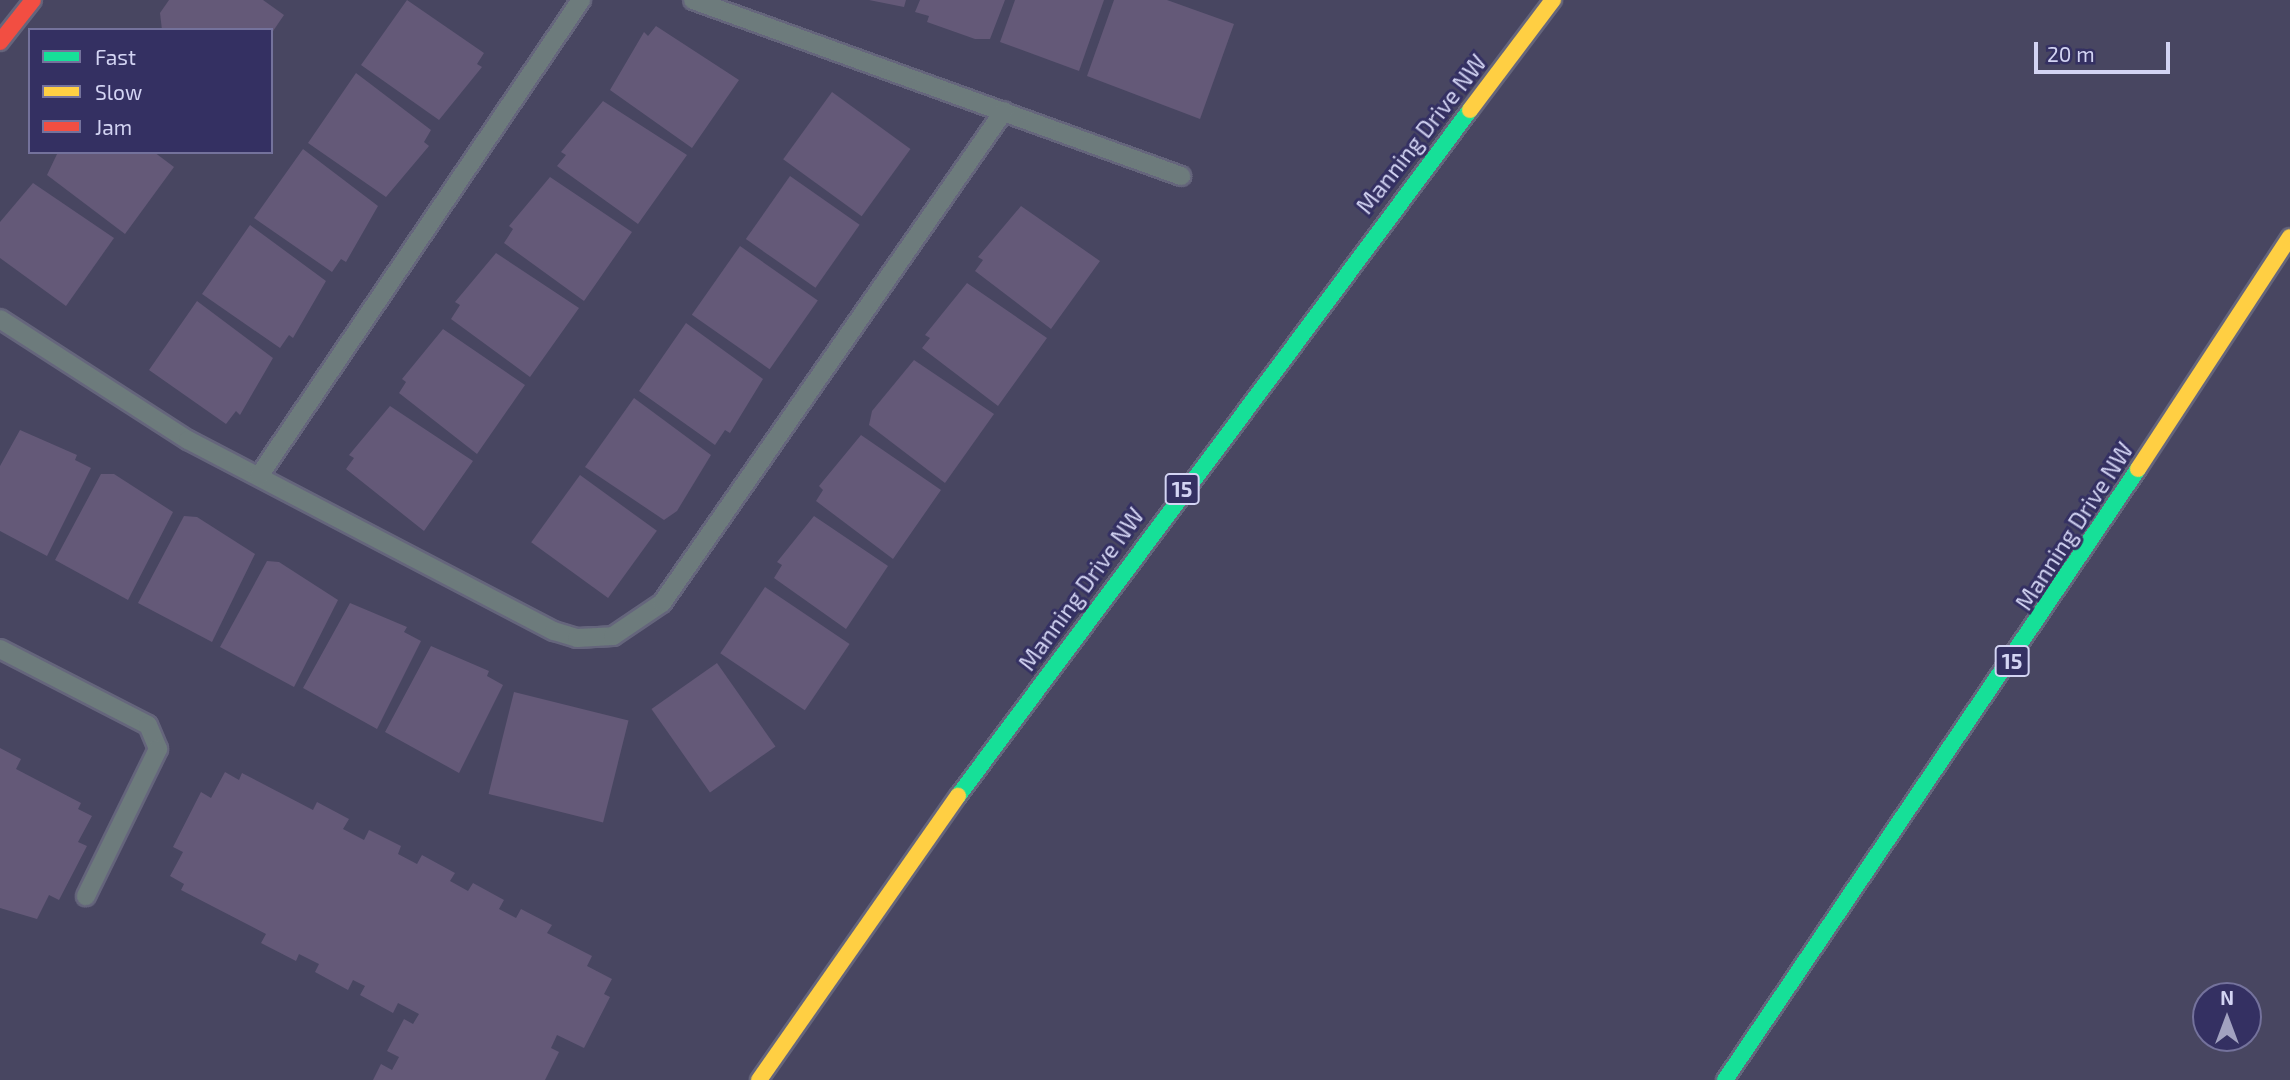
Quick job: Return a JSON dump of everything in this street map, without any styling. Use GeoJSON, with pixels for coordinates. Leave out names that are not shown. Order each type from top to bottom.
{"type":"FeatureCollection","features":[{"type":"Feature","properties":{"kind":"main road"},"geometry":{"type":"LineString","coordinates":[[0,42],[33,0]]}},
{"type":"Feature","properties":{"kind":"main road","name":"Manning Drive NW"},"geometry":{"type":"LineString","coordinates":[[759,1080],[1330,290],[1553,0]]}},
{"type":"Feature","properties":{"kind":"main road","name":"Manning Drive NW"},"geometry":{"type":"LineString","coordinates":[[1725,1080],[1948,758],[2290,237]]}},
{"type":"Feature","properties":{"kind":"lane"},"geometry":{"type":"LineString","coordinates":[[258,476],[581,0]]}},
{"type":"Feature","properties":{"kind":"lane"},"geometry":{"type":"LineString","coordinates":[[693,0],[1181,176]]}},
{"type":"Feature","properties":{"kind":"lane"},"geometry":{"type":"LineString","coordinates":[[0,1],[22,16]]}},
{"type":"Feature","properties":{"kind":"lane"},"geometry":{"type":"LineString","coordinates":[[0,319],[120,401],[258,476],[554,632],[597,639],[635,627],[662,603],[1004,111]]}},
{"type":"Feature","properties":{"kind":"lane"},"geometry":{"type":"LineString","coordinates":[[0,649],[148,725],[158,749],[86,896]]}},
{"type":"Feature","properties":{"kind":"building"},"geometry":{"type":"Polygon","coordinates":[[[169,0],[263,0],[284,15],[273,31],[273,28],[162,28],[160,13],[169,0]]]}},
{"type":"Feature","properties":{"kind":"building"},"geometry":{"type":"Polygon","coordinates":[[[407,0],[484,53],[477,64],[482,67],[439,120],[361,65],[407,0]]]}},
{"type":"Feature","properties":{"kind":"building"},"geometry":{"type":"Polygon","coordinates":[[[869,0],[906,0],[904,7],[869,0]]]}},
{"type":"Feature","properties":{"kind":"building"},"geometry":{"type":"Polygon","coordinates":[[[920,0],[1005,0],[990,39],[975,39],[927,22],[929,16],[915,12],[920,0]]]}},
{"type":"Feature","properties":{"kind":"building"},"geometry":{"type":"Polygon","coordinates":[[[1015,0],[1104,0],[1079,71],[1000,42],[1015,0]]]}},
{"type":"Feature","properties":{"kind":"building"},"geometry":{"type":"Polygon","coordinates":[[[1114,0],[1167,0],[1234,24],[1200,119],[1087,76],[1114,0]]]}},
{"type":"Feature","properties":{"kind":"building"},"geometry":{"type":"Polygon","coordinates":[[[656,26],[739,80],[692,148],[610,90],[644,32],[648,36],[656,26]]]}},
{"type":"Feature","properties":{"kind":"building"},"geometry":{"type":"Polygon","coordinates":[[[356,73],[431,130],[424,142],[429,146],[386,197],[308,143],[356,73]]]}},
{"type":"Feature","properties":{"kind":"building"},"geometry":{"type":"Polygon","coordinates":[[[832,92],[910,149],[862,216],[783,159],[832,92]]]}},
{"type":"Feature","properties":{"kind":"building"},"geometry":{"type":"Polygon","coordinates":[[[603,101],[687,155],[638,224],[557,166],[566,155],[561,152],[603,101]]]}},
{"type":"Feature","properties":{"kind":"building"},"geometry":{"type":"Polygon","coordinates":[[[303,149],[378,206],[346,262],[341,259],[332,272],[254,218],[303,149]]]}},
{"type":"Feature","properties":{"kind":"building"},"geometry":{"type":"Polygon","coordinates":[[[57,154],[157,154],[174,167],[125,234],[47,175],[57,154]]]}},
{"type":"Feature","properties":{"kind":"building"},"geometry":{"type":"Polygon","coordinates":[[[790,176],[860,225],[815,288],[746,239],[790,176]]]}},
{"type":"Feature","properties":{"kind":"building"},"geometry":{"type":"Polygon","coordinates":[[[550,177],[632,232],[584,301],[504,243],[513,229],[509,226],[550,177]]]}},
{"type":"Feature","properties":{"kind":"building"},"geometry":{"type":"Polygon","coordinates":[[[33,183],[114,238],[66,306],[0,258],[0,222],[33,183]]]}},
{"type":"Feature","properties":{"kind":"building"},"geometry":{"type":"Polygon","coordinates":[[[1021,206],[1100,261],[1051,329],[975,271],[983,260],[978,257],[1021,206]]]}},
{"type":"Feature","properties":{"kind":"building"},"geometry":{"type":"Polygon","coordinates":[[[250,225],[326,281],[293,338],[289,335],[280,348],[202,294],[250,225]]]}},
{"type":"Feature","properties":{"kind":"building"},"geometry":{"type":"Polygon","coordinates":[[[740,246],[818,300],[770,369],[692,315],[740,246]]]}},
{"type":"Feature","properties":{"kind":"building"},"geometry":{"type":"Polygon","coordinates":[[[496,253],[579,308],[530,377],[451,319],[460,305],[455,302],[496,253]]]}},
{"type":"Feature","properties":{"kind":"building"},"geometry":{"type":"Polygon","coordinates":[[[967,283],[1047,338],[998,406],[922,348],[930,338],[925,335],[967,283]]]}},
{"type":"Feature","properties":{"kind":"building"},"geometry":{"type":"Polygon","coordinates":[[[197,301],[273,358],[240,415],[236,411],[226,424],[149,370],[197,301]]]}},
{"type":"Feature","properties":{"kind":"building"},"geometry":{"type":"Polygon","coordinates":[[[686,323],[763,379],[730,433],[725,430],[715,445],[639,391],[686,323]]]}},
{"type":"Feature","properties":{"kind":"building"},"geometry":{"type":"Polygon","coordinates":[[[443,329],[525,385],[477,454],[399,393],[406,382],[402,379],[443,329]]]}},
{"type":"Feature","properties":{"kind":"building"},"geometry":{"type":"Polygon","coordinates":[[[914,360],[994,414],[945,483],[869,425],[872,411],[914,360]]]}},
{"type":"Feature","properties":{"kind":"building"},"geometry":{"type":"Polygon","coordinates":[[[634,398],[711,455],[677,511],[664,520],[585,467],[634,398]]]}},
{"type":"Feature","properties":{"kind":"building"},"geometry":{"type":"Polygon","coordinates":[[[390,406],[473,461],[424,531],[346,469],[354,458],[349,455],[390,406]]]}},
{"type":"Feature","properties":{"kind":"building"},"geometry":{"type":"Polygon","coordinates":[[[20,430],[77,455],[75,460],[91,468],[47,556],[0,531],[0,466],[20,430]]]}},
{"type":"Feature","properties":{"kind":"building"},"geometry":{"type":"Polygon","coordinates":[[[861,435],[941,490],[893,559],[816,501],[823,490],[819,486],[861,435]]]}},
{"type":"Feature","properties":{"kind":"building"},"geometry":{"type":"Polygon","coordinates":[[[101,474],[114,474],[173,512],[128,600],[55,560],[101,474]]]}},
{"type":"Feature","properties":{"kind":"building"},"geometry":{"type":"Polygon","coordinates":[[[580,475],[657,531],[608,598],[531,542],[580,475]]]}},
{"type":"Feature","properties":{"kind":"building"},"geometry":{"type":"Polygon","coordinates":[[[184,516],[197,517],[255,554],[212,642],[138,603],[184,516]]]}},
{"type":"Feature","properties":{"kind":"building"},"geometry":{"type":"Polygon","coordinates":[[[814,516],[888,566],[846,629],[774,578],[782,565],[777,562],[814,516]]]}},
{"type":"Feature","properties":{"kind":"building"},"geometry":{"type":"Polygon","coordinates":[[[267,561],[279,562],[338,600],[294,687],[220,647],[267,561]]]}},
{"type":"Feature","properties":{"kind":"building"},"geometry":{"type":"Polygon","coordinates":[[[765,587],[850,644],[805,710],[720,653],[765,587]]]}},
{"type":"Feature","properties":{"kind":"building"},"geometry":{"type":"Polygon","coordinates":[[[350,603],[407,627],[404,632],[421,641],[377,729],[303,688],[350,603]]]}},
{"type":"Feature","properties":{"kind":"building"},"geometry":{"type":"Polygon","coordinates":[[[431,646],[489,671],[487,676],[503,685],[459,773],[385,732],[431,646]]]}},
{"type":"Feature","properties":{"kind":"building"},"geometry":{"type":"Polygon","coordinates":[[[717,663],[776,747],[710,792],[651,709],[717,663]]]}},
{"type":"Feature","properties":{"kind":"building"},"geometry":{"type":"Polygon","coordinates":[[[514,692],[628,721],[603,822],[489,794],[514,692]]]}},
{"type":"Feature","properties":{"kind":"building"},"geometry":{"type":"Polygon","coordinates":[[[0,748],[21,759],[16,769],[81,803],[78,809],[92,816],[78,842],[87,846],[59,900],[49,895],[37,919],[0,908],[0,748]]]}},
{"type":"Feature","properties":{"kind":"building"},"geometry":{"type":"Polygon","coordinates":[[[225,772],[239,780],[242,773],[313,810],[317,802],[349,819],[343,829],[364,840],[369,830],[401,846],[398,854],[417,864],[422,855],[455,873],[450,881],[468,891],[473,883],[504,900],[499,909],[516,918],[521,909],[552,925],[547,933],[592,956],[587,966],[612,979],[604,994],[610,997],[584,1048],[557,1035],[551,1048],[559,1052],[545,1080],[373,1080],[381,1064],[392,1070],[399,1057],[387,1051],[404,1019],[413,1024],[419,1014],[398,1003],[393,1013],[360,995],[365,986],[353,980],[348,990],[315,972],[319,964],[299,954],[296,961],[261,943],[266,934],[181,890],[184,884],[170,876],[183,852],[173,847],[201,792],[211,798],[225,772]]]}},
{"type":"Feature","properties":{"kind":"traffic: fast"},"geometry":{"type":"LineString","coordinates":[[958,796],[1470,110]]}},
{"type":"Feature","properties":{"kind":"traffic: fast"},"geometry":{"type":"LineString","coordinates":[[1725,1080],[2138,469]]}},
{"type":"Feature","properties":{"kind":"traffic: slow"},"geometry":{"type":"LineString","coordinates":[[1470,110],[1553,0]]}},
{"type":"Feature","properties":{"kind":"traffic: slow"},"geometry":{"type":"LineString","coordinates":[[2138,469],[2290,237]]}},
{"type":"Feature","properties":{"kind":"traffic: slow"},"geometry":{"type":"LineString","coordinates":[[759,1080],[958,796]]}},
{"type":"Feature","properties":{"kind":"traffic: jam"},"geometry":{"type":"LineString","coordinates":[[0,42],[33,0]]}}]}
